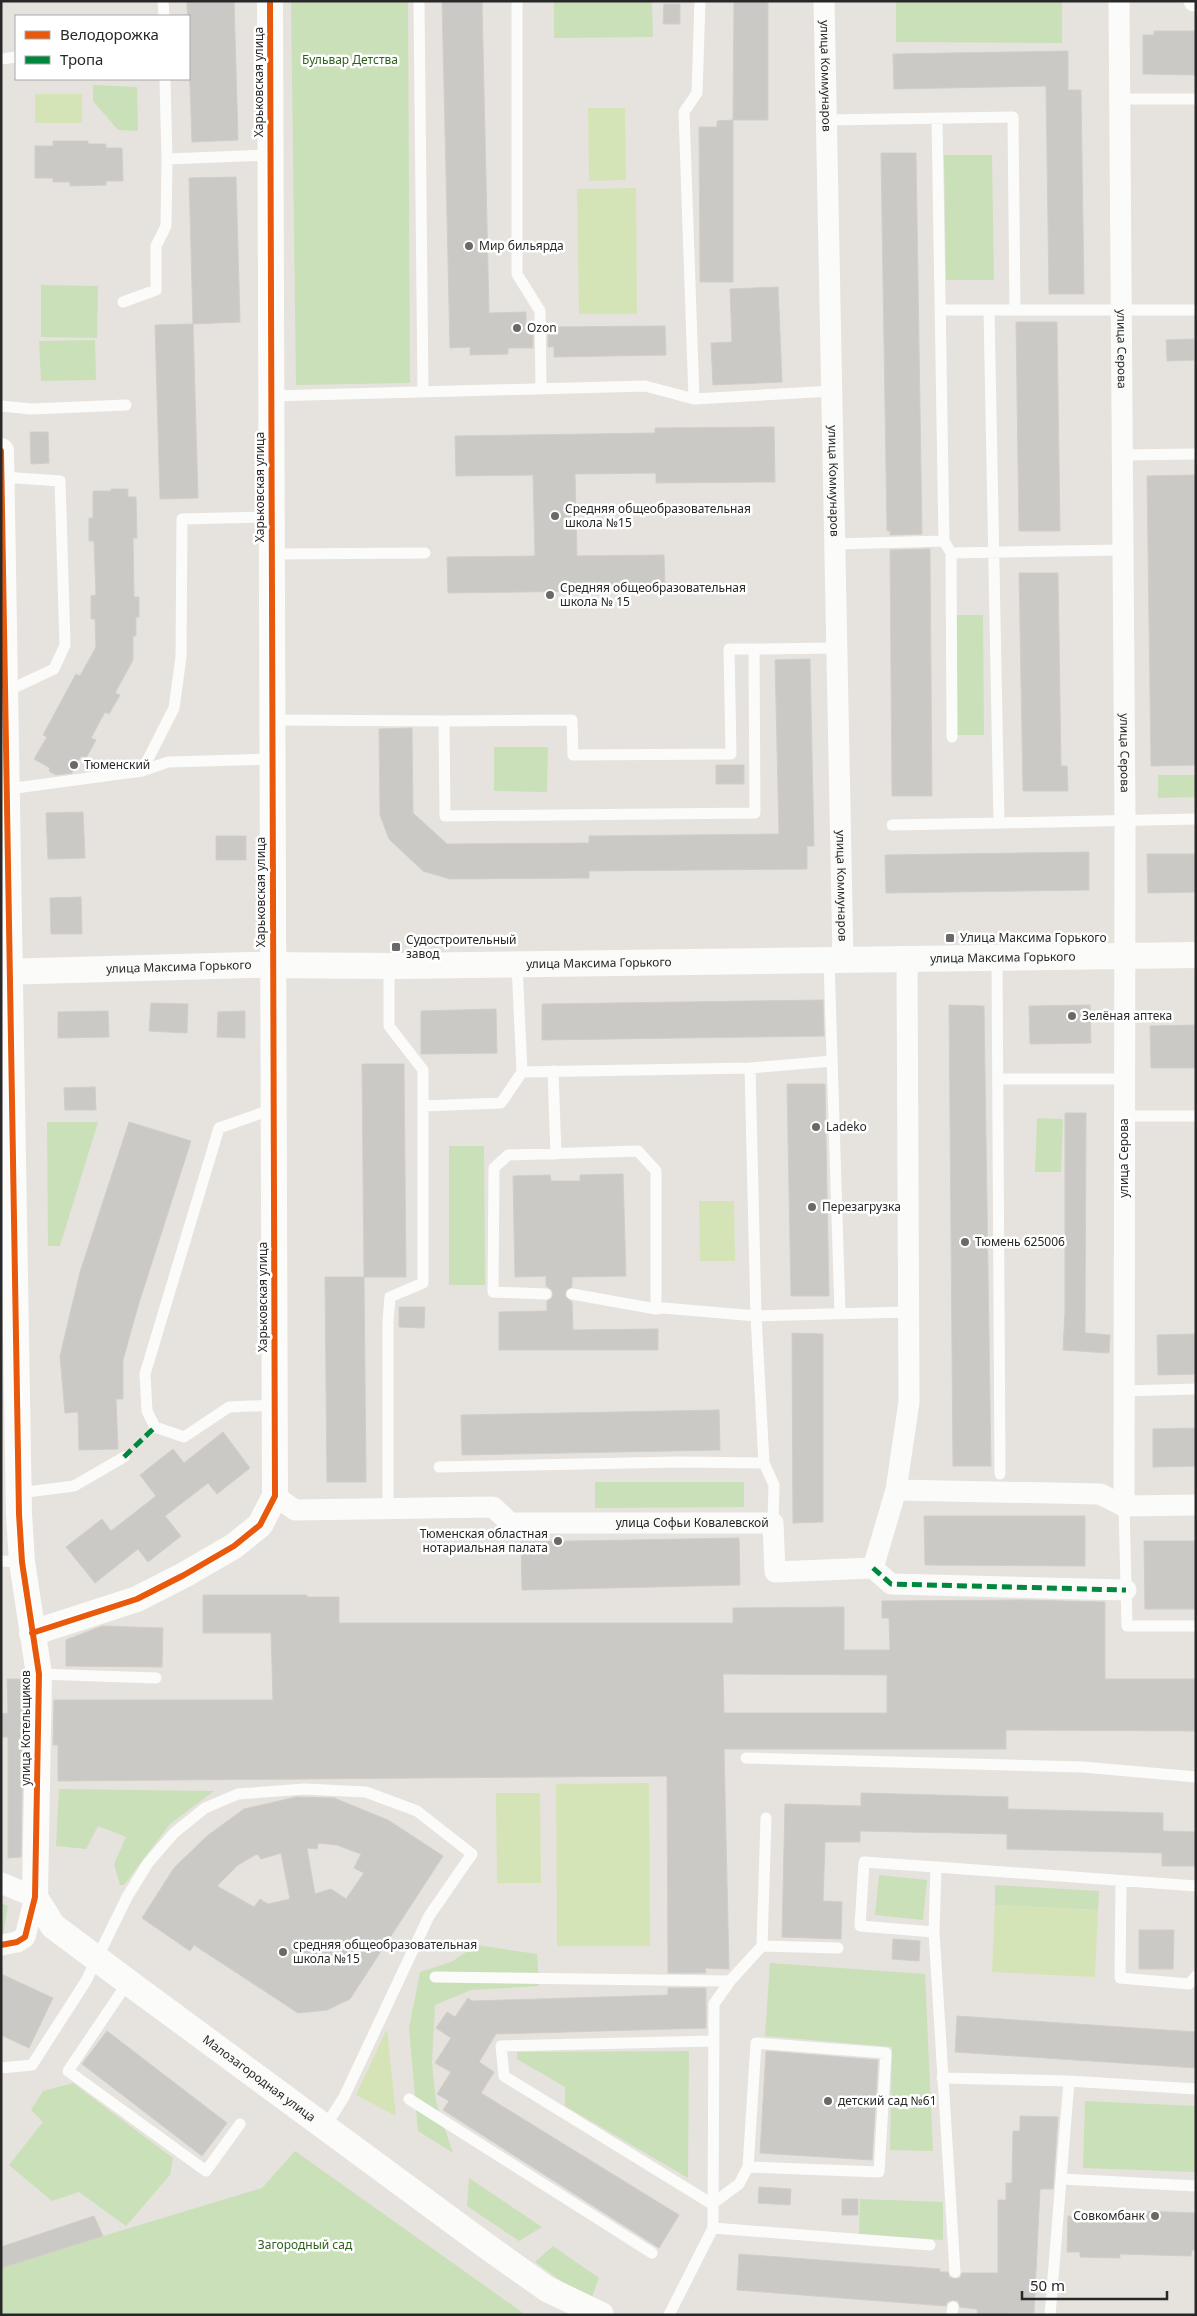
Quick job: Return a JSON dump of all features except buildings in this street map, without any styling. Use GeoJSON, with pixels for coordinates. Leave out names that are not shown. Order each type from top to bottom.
{"type":"FeatureCollection","features":[{"type":"Feature","properties":{"kind":"street","name":"Харьковская улица"},"geometry":{"type":"LineString","coordinates":[[32,1633],[137,1599],[184,1575],[234,1546],[260,1525],[275,1496],[270,1]]}},
{"type":"Feature","properties":{"kind":"street","name":"улица Коммунаров"},"geometry":{"type":"LineString","coordinates":[[824,1],[837,648],[836,960]]}},
{"type":"Feature","properties":{"kind":"street","name":"улица Серова"},"geometry":{"type":"LineString","coordinates":[[1119,1],[1125,820],[1124,1506]]}},
{"type":"Feature","properties":{"kind":"street","name":"улица Котельщиков"},"geometry":{"type":"LineString","coordinates":[[1,451],[3,693],[8,789],[6,972],[10,1024],[10,1395],[19,1493],[12,1561],[32,1633],[39,1674],[35,1898]]}},
{"type":"Feature","properties":{"kind":"street","name":"улица Максима Горького"},"geometry":{"type":"LineString","coordinates":[[6,972],[273,966],[517,965],[1196,955]]}},
{"type":"Feature","properties":{"kind":"street"},"geometry":{"type":"LineString","coordinates":[[907,959],[909,1402],[896,1490],[872,1568],[891,1584],[1126,1590]]}},
{"type":"Feature","properties":{"kind":"street"},"geometry":{"type":"LineString","coordinates":[[896,1490],[1100,1494],[1124,1506],[1196,1505]]}},
{"type":"Feature","properties":{"kind":"street","name":"улица Софьи Ковалевской"},"geometry":{"type":"LineString","coordinates":[[275,1496],[296,1510],[493,1507],[510,1523],[773,1523],[774,1572],[872,1568]]}},
{"type":"Feature","properties":{"kind":"street"},"geometry":{"type":"LineString","coordinates":[[1,1883],[35,1898],[25,1937],[18,1942],[1,1945]]}},
{"type":"Feature","properties":{"kind":"street","name":"Малозагородная улица"},"geometry":{"type":"LineString","coordinates":[[35,1898],[53,1926],[547,2289],[572,2315]]}},
{"type":"Feature","properties":{"kind":"street","name":"Малозагородная улица"},"geometry":{"type":"LineString","coordinates":[[547,2289],[601,2315]]}},
{"type":"Feature","properties":{"kind":"lane"},"geometry":{"type":"LineString","coordinates":[[163,1],[164,15]]}},
{"type":"Feature","properties":{"kind":"lane"},"geometry":{"type":"LineString","coordinates":[[419,1],[423,392]]}},
{"type":"Feature","properties":{"kind":"lane"},"geometry":{"type":"LineString","coordinates":[[517,1],[517,274],[540,311],[541,389]]}},
{"type":"Feature","properties":{"kind":"lane"},"geometry":{"type":"LineString","coordinates":[[694,399],[684,112],[697,93],[700,1]]}},
{"type":"Feature","properties":{"kind":"lane"},"geometry":{"type":"LineString","coordinates":[[1,59],[15,57]]}},
{"type":"Feature","properties":{"kind":"lane"},"geometry":{"type":"LineString","coordinates":[[124,302],[156,290],[156,246],[166,226],[165,80]]}},
{"type":"Feature","properties":{"kind":"lane"},"geometry":{"type":"LineString","coordinates":[[1119,99],[1196,100]]}},
{"type":"Feature","properties":{"kind":"lane"},"geometry":{"type":"LineString","coordinates":[[826,120],[1013,117],[1015,310]]}},
{"type":"Feature","properties":{"kind":"lane"},"geometry":{"type":"LineString","coordinates":[[937,118],[944,541],[951,553],[952,737]]}},
{"type":"Feature","properties":{"kind":"lane"},"geometry":{"type":"LineString","coordinates":[[167,159],[270,155]]}},
{"type":"Feature","properties":{"kind":"lane"},"geometry":{"type":"LineString","coordinates":[[940,310],[1196,310]]}},
{"type":"Feature","properties":{"kind":"lane"},"geometry":{"type":"LineString","coordinates":[[988,310],[999,823]]}},
{"type":"Feature","properties":{"kind":"lane"},"geometry":{"type":"LineString","coordinates":[[271,396],[645,386],[694,399],[832,391]]}},
{"type":"Feature","properties":{"kind":"lane"},"geometry":{"type":"LineString","coordinates":[[1,406],[31,408],[126,405]]}},
{"type":"Feature","properties":{"kind":"lane"},"geometry":{"type":"LineString","coordinates":[[1122,455],[1196,454]]}},
{"type":"Feature","properties":{"kind":"lane"},"geometry":{"type":"LineString","coordinates":[[2,477],[60,481],[64,645],[54,669],[3,693]]}},
{"type":"Feature","properties":{"kind":"lane"},"geometry":{"type":"LineString","coordinates":[[142,771],[174,708],[181,657],[182,518],[272,517]]}},
{"type":"Feature","properties":{"kind":"lane"},"geometry":{"type":"LineString","coordinates":[[835,544],[944,541]]}},
{"type":"Feature","properties":{"kind":"lane"},"geometry":{"type":"LineString","coordinates":[[951,553],[1122,550]]}},
{"type":"Feature","properties":{"kind":"lane"},"geometry":{"type":"LineString","coordinates":[[272,554],[425,553]]}},
{"type":"Feature","properties":{"kind":"lane"},"geometry":{"type":"LineString","coordinates":[[444,721],[445,816],[756,813],[754,648]]}},
{"type":"Feature","properties":{"kind":"lane"},"geometry":{"type":"LineString","coordinates":[[272,720],[572,720],[572,755],[731,754],[730,649],[837,648]]}},
{"type":"Feature","properties":{"kind":"lane"},"geometry":{"type":"LineString","coordinates":[[8,789],[142,771],[168,762],[272,759]]}},
{"type":"Feature","properties":{"kind":"lane"},"geometry":{"type":"LineString","coordinates":[[892,825],[1196,819]]}},
{"type":"Feature","properties":{"kind":"lane"},"geometry":{"type":"LineString","coordinates":[[997,958],[1000,1474]]}},
{"type":"Feature","properties":{"kind":"lane"},"geometry":{"type":"LineString","coordinates":[[836,960],[832,1061],[840,1313]]}},
{"type":"Feature","properties":{"kind":"lane"},"geometry":{"type":"LineString","coordinates":[[423,1106],[501,1102],[522,1072],[517,965]]}},
{"type":"Feature","properties":{"kind":"lane"},"geometry":{"type":"LineString","coordinates":[[388,1508],[388,1321],[390,1297],[423,1283],[423,1070],[389,1026],[389,966]]}},
{"type":"Feature","properties":{"kind":"lane"},"geometry":{"type":"LineString","coordinates":[[522,1072],[750,1068],[832,1061]]}},
{"type":"Feature","properties":{"kind":"lane"},"geometry":{"type":"LineString","coordinates":[[750,1068],[756,1316],[764,1463],[774,1485],[773,1523]]}},
{"type":"Feature","properties":{"kind":"lane"},"geometry":{"type":"LineString","coordinates":[[554,1071],[556,1154]]}},
{"type":"Feature","properties":{"kind":"lane"},"geometry":{"type":"LineString","coordinates":[[999,1078],[1124,1079]]}},
{"type":"Feature","properties":{"kind":"lane"},"geometry":{"type":"LineString","coordinates":[[273,1109],[219,1128],[145,1374],[147,1411],[155,1427],[184,1438],[229,1407],[274,1405]]}},
{"type":"Feature","properties":{"kind":"lane"},"geometry":{"type":"LineString","coordinates":[[1124,1116],[1196,1116]]}},
{"type":"Feature","properties":{"kind":"lane"},"geometry":{"type":"LineString","coordinates":[[546,1294],[492,1292],[494,1168],[508,1155],[638,1152],[656,1171],[656,1309]]}},
{"type":"Feature","properties":{"kind":"lane"},"geometry":{"type":"LineString","coordinates":[[572,1294],[656,1309],[664,1308],[756,1316],[908,1312]]}},
{"type":"Feature","properties":{"kind":"lane"},"geometry":{"type":"LineString","coordinates":[[1124,1391],[1196,1389]]}},
{"type":"Feature","properties":{"kind":"lane"},"geometry":{"type":"LineString","coordinates":[[19,1493],[74,1486],[124,1457]]}},
{"type":"Feature","properties":{"kind":"lane"},"geometry":{"type":"LineString","coordinates":[[439,1467],[678,1462],[764,1463]]}},
{"type":"Feature","properties":{"kind":"lane"},"geometry":{"type":"LineString","coordinates":[[1124,1506],[1127,1626],[1196,1626]]}},
{"type":"Feature","properties":{"kind":"lane"},"geometry":{"type":"LineString","coordinates":[[39,1674],[156,1678]]}},
{"type":"Feature","properties":{"kind":"lane"},"geometry":{"type":"LineString","coordinates":[[746,1758],[1083,1767],[1196,1777]]}},
{"type":"Feature","properties":{"kind":"lane"},"geometry":{"type":"LineString","coordinates":[[1,2068],[32,2065],[86,1981],[127,1897],[148,1863],[174,1834],[205,1808],[238,1794],[305,1789],[366,1792],[417,1811],[472,1854],[429,1916],[344,2097],[325,2126]]}},
{"type":"Feature","properties":{"kind":"lane"},"geometry":{"type":"LineString","coordinates":[[669,2315],[713,2228],[714,2004],[730,1981],[762,1946],[766,1818]]}},
{"type":"Feature","properties":{"kind":"lane"},"geometry":{"type":"LineString","coordinates":[[934,1932],[860,1926],[864,1862],[1196,1886]]}},
{"type":"Feature","properties":{"kind":"lane"},"geometry":{"type":"LineString","coordinates":[[936,1866],[934,1932],[955,2272]]}},
{"type":"Feature","properties":{"kind":"lane"},"geometry":{"type":"LineString","coordinates":[[1121,1881],[1120,1978],[1189,1984],[1196,1976]]}},
{"type":"Feature","properties":{"kind":"lane"},"geometry":{"type":"LineString","coordinates":[[762,1946],[838,1948]]}},
{"type":"Feature","properties":{"kind":"lane"},"geometry":{"type":"LineString","coordinates":[[435,1977],[730,1981]]}},
{"type":"Feature","properties":{"kind":"lane"},"geometry":{"type":"LineString","coordinates":[[128,1982],[68,2071],[206,2171],[240,2124]]}},
{"type":"Feature","properties":{"kind":"lane"},"geometry":{"type":"LineString","coordinates":[[712,2204],[504,2076],[501,2046],[713,2041]]}},
{"type":"Feature","properties":{"kind":"lane"},"geometry":{"type":"LineString","coordinates":[[712,2204],[739,2184],[748,2167],[756,2043],[886,2053],[879,2172],[748,2167]]}},
{"type":"Feature","properties":{"kind":"lane"},"geometry":{"type":"LineString","coordinates":[[942,2078],[1070,2081],[1196,2089]]}},
{"type":"Feature","properties":{"kind":"lane"},"geometry":{"type":"LineString","coordinates":[[1050,2315],[1070,2081]]}},
{"type":"Feature","properties":{"kind":"lane"},"geometry":{"type":"LineString","coordinates":[[409,2098],[652,2253]]}},
{"type":"Feature","properties":{"kind":"lane"},"geometry":{"type":"LineString","coordinates":[[1062,2179],[1196,2186]]}},
{"type":"Feature","properties":{"kind":"lane"},"geometry":{"type":"LineString","coordinates":[[713,2228],[930,2245]]}},
{"type":"Feature","properties":{"kind":"green space","name":"Бульвар Детства"},"geometry":{"type":"Polygon","coordinates":[[[291,1],[408,1],[410,383],[296,385],[291,1]]]}},
{"type":"Feature","properties":{"kind":"green space"},"geometry":{"type":"Polygon","coordinates":[[[554,1],[652,1],[653,37],[554,38],[554,1]]]}},
{"type":"Feature","properties":{"kind":"green space"},"geometry":{"type":"Polygon","coordinates":[[[896,1],[1062,1],[1062,43],[896,42],[896,1]]]}},
{"type":"Feature","properties":{"kind":"green space"},"geometry":{"type":"Polygon","coordinates":[[[93,85],[137,87],[138,131],[118,130],[93,101],[93,85]]]}},
{"type":"Feature","properties":{"kind":"green space"},"geometry":{"type":"Polygon","coordinates":[[[35,94],[82,94],[82,123],[35,123],[35,94]]]}},
{"type":"Feature","properties":{"kind":"green space"},"geometry":{"type":"Polygon","coordinates":[[[588,108],[625,108],[626,180],[589,181],[588,108]]]}},
{"type":"Feature","properties":{"kind":"green space"},"geometry":{"type":"Polygon","coordinates":[[[944,155],[992,155],[994,280],[946,280],[944,155]]]}},
{"type":"Feature","properties":{"kind":"green space"},"geometry":{"type":"Polygon","coordinates":[[[636,188],[637,314],[579,314],[577,189],[636,188]]]}},
{"type":"Feature","properties":{"kind":"green space"},"geometry":{"type":"Polygon","coordinates":[[[41,285],[98,286],[97,338],[41,337],[41,285]]]}},
{"type":"Feature","properties":{"kind":"green space"},"geometry":{"type":"Polygon","coordinates":[[[95,340],[96,380],[41,381],[39,341],[95,340]]]}},
{"type":"Feature","properties":{"kind":"green space"},"geometry":{"type":"Polygon","coordinates":[[[956,615],[983,615],[984,735],[956,735],[956,615]]]}},
{"type":"Feature","properties":{"kind":"green space"},"geometry":{"type":"Polygon","coordinates":[[[494,747],[548,747],[547,792],[494,791],[494,747]]]}},
{"type":"Feature","properties":{"kind":"green space"},"geometry":{"type":"Polygon","coordinates":[[[1158,775],[1196,775],[1196,797],[1158,798],[1158,775]]]}},
{"type":"Feature","properties":{"kind":"green space"},"geometry":{"type":"Polygon","coordinates":[[[1037,1118],[1063,1119],[1061,1172],[1035,1172],[1037,1118]]]}},
{"type":"Feature","properties":{"kind":"green space"},"geometry":{"type":"Polygon","coordinates":[[[47,1122],[98,1122],[60,1246],[48,1246],[47,1122]]]}},
{"type":"Feature","properties":{"kind":"green space"},"geometry":{"type":"Polygon","coordinates":[[[449,1146],[484,1146],[485,1285],[449,1285],[449,1146]]]}},
{"type":"Feature","properties":{"kind":"green space"},"geometry":{"type":"Polygon","coordinates":[[[699,1201],[734,1201],[735,1261],[700,1261],[699,1201]]]}},
{"type":"Feature","properties":{"kind":"green space"},"geometry":{"type":"Polygon","coordinates":[[[595,1482],[744,1482],[744,1507],[595,1508],[595,1482]]]}},
{"type":"Feature","properties":{"kind":"green space"},"geometry":{"type":"Polygon","coordinates":[[[649,1783],[650,1946],[557,1946],[556,1784],[649,1783]]]}},
{"type":"Feature","properties":{"kind":"green space"},"geometry":{"type":"Polygon","coordinates":[[[59,1789],[214,1791],[170,1824],[124,1885],[120,1885],[114,1864],[126,1837],[98,1826],[86,1849],[56,1846],[59,1789]]]}},
{"type":"Feature","properties":{"kind":"green space"},"geometry":{"type":"Polygon","coordinates":[[[496,1793],[540,1793],[541,1883],[497,1883],[496,1793]]]}},
{"type":"Feature","properties":{"kind":"green space"},"geometry":{"type":"Polygon","coordinates":[[[879,1875],[927,1880],[923,1920],[875,1915],[879,1875]]]}},
{"type":"Feature","properties":{"kind":"green space"},"geometry":{"type":"Polygon","coordinates":[[[995,1885],[1099,1891],[1098,1910],[995,1905],[995,1885]]]}},
{"type":"Feature","properties":{"kind":"green space"},"geometry":{"type":"Polygon","coordinates":[[[1,1903],[8,1906],[2,1940],[1,1939],[1,1903]]]}},
{"type":"Feature","properties":{"kind":"green space"},"geometry":{"type":"Polygon","coordinates":[[[995,1905],[1098,1910],[1095,1977],[992,1972],[995,1905]]]}},
{"type":"Feature","properties":{"kind":"green space"},"geometry":{"type":"Polygon","coordinates":[[[477,1945],[537,1954],[539,1986],[471,1990],[435,2005],[432,2062],[436,2102],[453,2153],[418,2131],[409,2028],[420,1972],[451,1962],[477,1945]]]}},
{"type":"Feature","properties":{"kind":"green space"},"geometry":{"type":"Polygon","coordinates":[[[770,1963],[925,1974],[933,2151],[890,2150],[892,2047],[765,2036],[770,1963]]]}},
{"type":"Feature","properties":{"kind":"green space"},"geometry":{"type":"Polygon","coordinates":[[[387,2029],[396,2116],[356,2095],[387,2029]]]}},
{"type":"Feature","properties":{"kind":"green space"},"geometry":{"type":"Polygon","coordinates":[[[689,2051],[688,2178],[565,2106],[565,2087],[517,2059],[517,2052],[689,2051]]]}},
{"type":"Feature","properties":{"kind":"green space"},"geometry":{"type":"Polygon","coordinates":[[[73,2083],[173,2158],[170,2175],[126,2226],[79,2192],[52,2201],[9,2165],[43,2122],[31,2110],[43,2091],[73,2083]]]}},
{"type":"Feature","properties":{"kind":"green space"},"geometry":{"type":"Polygon","coordinates":[[[1085,2101],[1196,2106],[1196,2172],[1083,2168],[1085,2101]]]}},
{"type":"Feature","properties":{"kind":"green space","name":"Загородный сад"},"geometry":{"type":"Polygon","coordinates":[[[295,2151],[526,2315],[1,2315],[1,2267],[262,2188],[295,2151]]]}},
{"type":"Feature","properties":{"kind":"green space"},"geometry":{"type":"Polygon","coordinates":[[[469,2178],[542,2227],[519,2241],[467,2206],[469,2178]]]}},
{"type":"Feature","properties":{"kind":"green space"},"geometry":{"type":"Polygon","coordinates":[[[860,2199],[943,2202],[943,2240],[859,2234],[860,2199]]]}},
{"type":"Feature","properties":{"kind":"green space"},"geometry":{"type":"Polygon","coordinates":[[[553,2246],[599,2278],[590,2302],[535,2262],[553,2246]]]}},
{"type":"Feature","properties":{"kind":"marked path"},"geometry":{"type":"LineString","coordinates":[[124,1457],[155,1427]]}},
{"type":"Feature","properties":{"kind":"marked path"},"geometry":{"type":"LineString","coordinates":[[873,1568],[891,1584],[1126,1590]]}},
{"type":"Feature","properties":{"kind":"cycle path"},"geometry":{"type":"LineString","coordinates":[[32,1633],[137,1599],[184,1575],[234,1546],[260,1525],[275,1496],[270,1]]}},
{"type":"Feature","properties":{"kind":"cycle path"},"geometry":{"type":"LineString","coordinates":[[1,451],[19,1514],[22,1562],[39,1674],[35,1897],[25,1937],[17,1942],[1,1945]]}},
{"type":"Feature","properties":{"kind":"place","name":"Мир бильярда"},"geometry":{"type":"Point","coordinates":[469,246]}},
{"type":"Feature","properties":{"kind":"place","name":"Ozon"},"geometry":{"type":"Point","coordinates":[517,328]}},
{"type":"Feature","properties":{"kind":"place","name":"Средняя общеобразовательная школа №15"},"geometry":{"type":"Point","coordinates":[555,516]}},
{"type":"Feature","properties":{"kind":"place","name":"Средняя общеобразовательная школа № 15"},"geometry":{"type":"Point","coordinates":[550,595]}},
{"type":"Feature","properties":{"kind":"place","name":"Тюменский"},"geometry":{"type":"Point","coordinates":[74,765]}},
{"type":"Feature","properties":{"kind":"place","name":"Улица Максима Горького"},"geometry":{"type":"Point","coordinates":[950,938]}},
{"type":"Feature","properties":{"kind":"place","name":"Судостроительный завод"},"geometry":{"type":"Point","coordinates":[396,947]}},
{"type":"Feature","properties":{"kind":"place","name":"Зелёная аптека"},"geometry":{"type":"Point","coordinates":[1072,1016]}},
{"type":"Feature","properties":{"kind":"place","name":"Ladeko"},"geometry":{"type":"Point","coordinates":[816,1127]}},
{"type":"Feature","properties":{"kind":"place","name":"Перезагрузка"},"geometry":{"type":"Point","coordinates":[812,1207]}},
{"type":"Feature","properties":{"kind":"place","name":"Тюмень 625006"},"geometry":{"type":"Point","coordinates":[965,1242]}},
{"type":"Feature","properties":{"kind":"place","name":"Тюменская областная нотариальная палата"},"geometry":{"type":"Point","coordinates":[558,1541]}},
{"type":"Feature","properties":{"kind":"place","name":"средняя общеобразовательная школа №15"},"geometry":{"type":"Point","coordinates":[283,1952]}},
{"type":"Feature","properties":{"kind":"place","name":"детский сад №61"},"geometry":{"type":"Point","coordinates":[828,2101]}},
{"type":"Feature","properties":{"kind":"place","name":"Совкомбанк"},"geometry":{"type":"Point","coordinates":[1155,2216]}}]}
